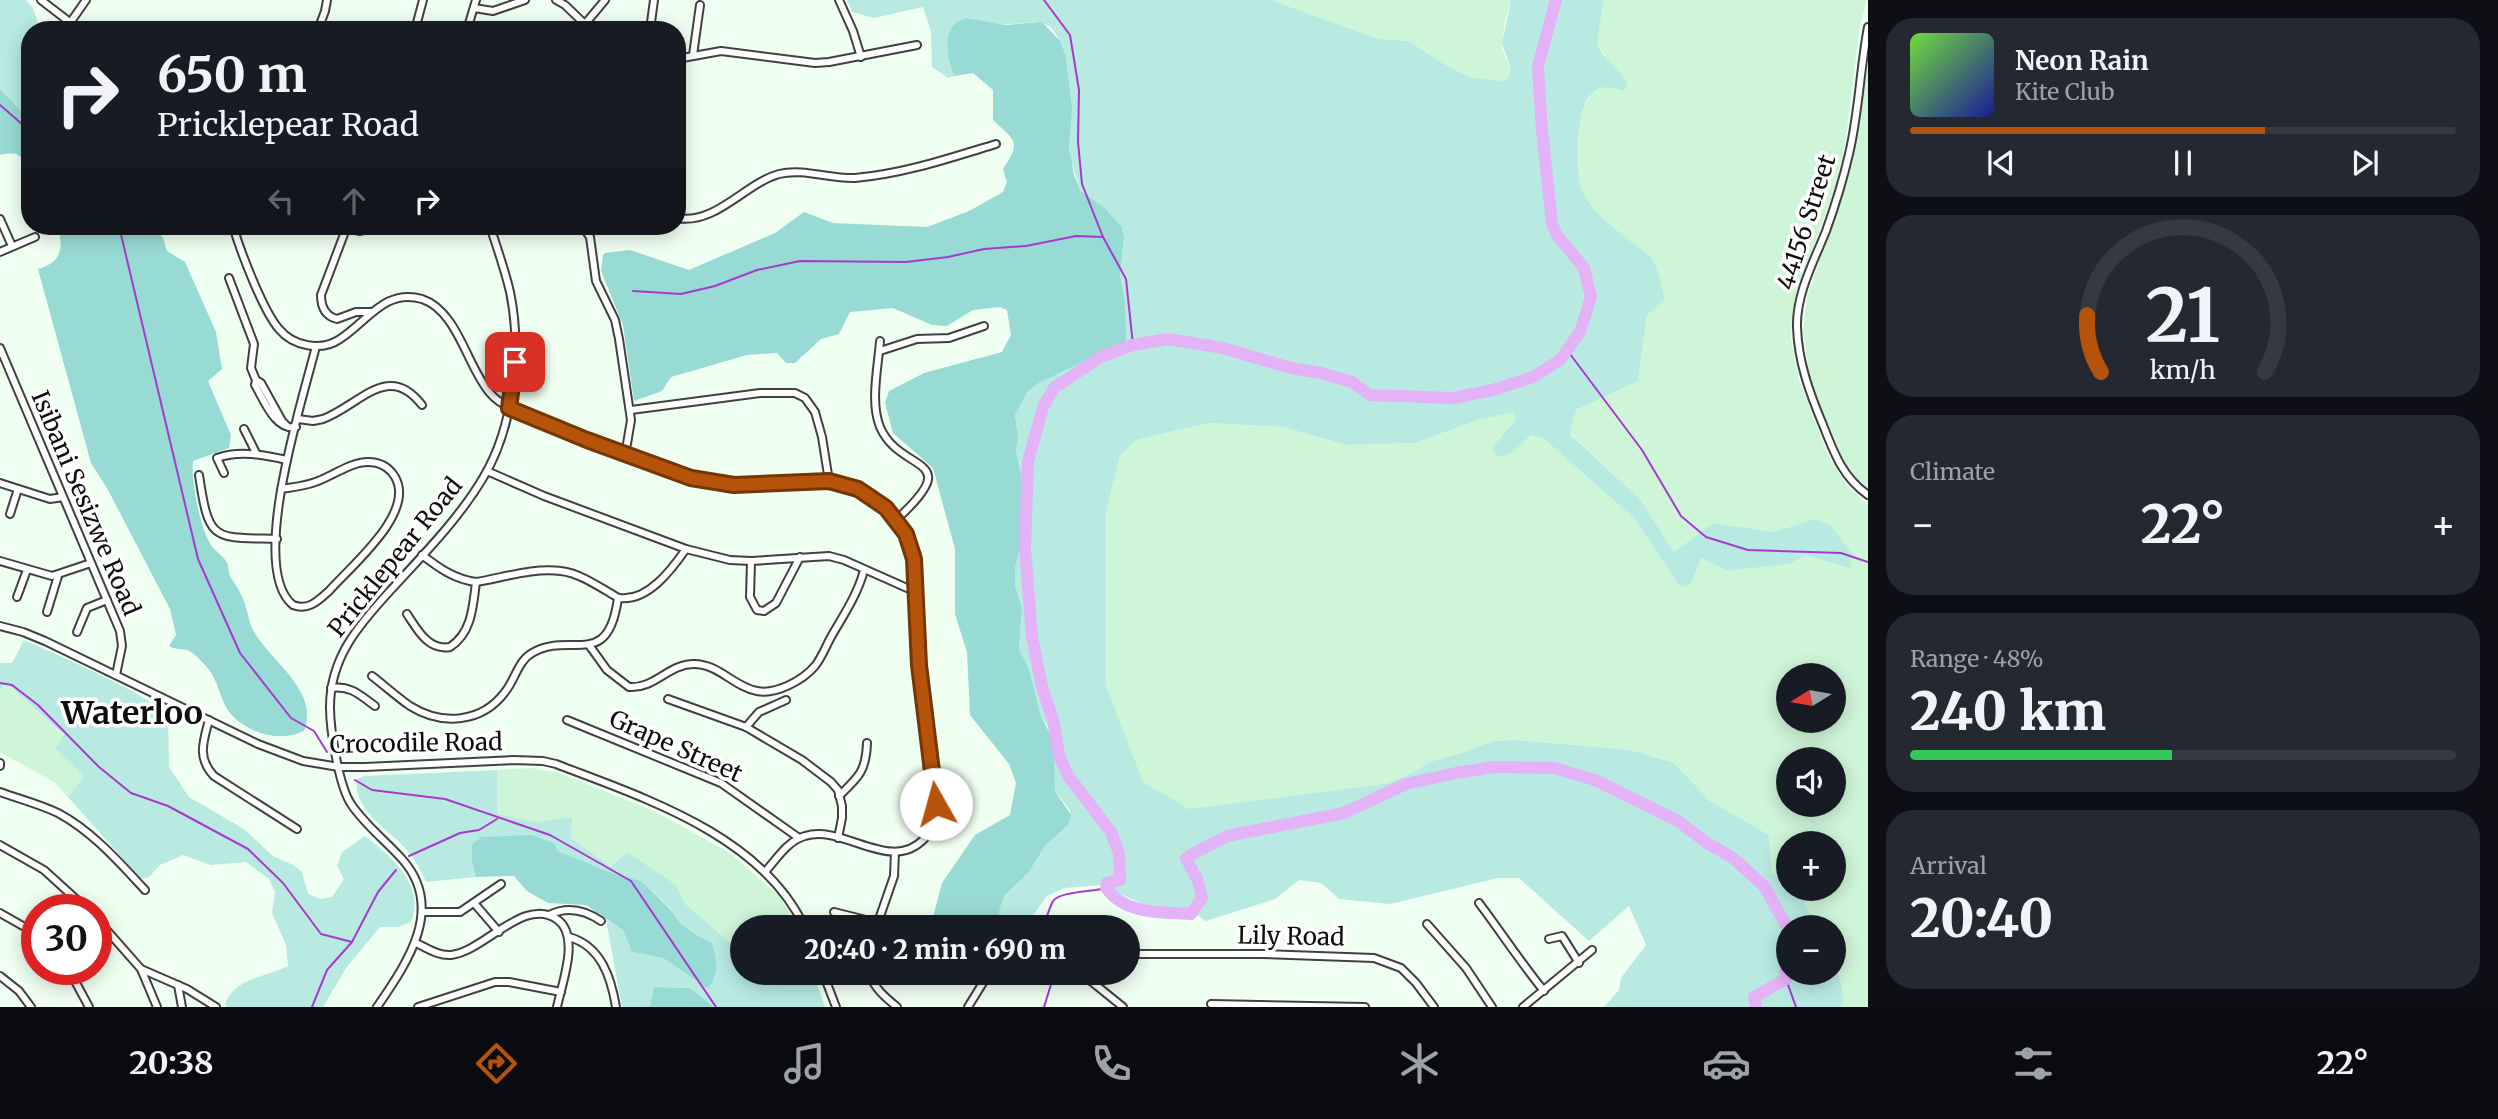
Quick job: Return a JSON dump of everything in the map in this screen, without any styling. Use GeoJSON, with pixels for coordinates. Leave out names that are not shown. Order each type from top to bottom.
{"type":"FeatureCollection","features":[{"type":"Feature","properties":{"kind":"street"},"geometry":{"type":"LineString","coordinates":[[41,0],[67,21]]}},
{"type":"Feature","properties":{"kind":"street"},"geometry":{"type":"LineString","coordinates":[[70,21],[86,0]]}},
{"type":"Feature","properties":{"kind":"street"},"geometry":{"type":"LineString","coordinates":[[322,21],[327,0]]}},
{"type":"Feature","properties":{"kind":"street"},"geometry":{"type":"LineString","coordinates":[[417,21],[423,0]]}},
{"type":"Feature","properties":{"kind":"street"},"geometry":{"type":"LineString","coordinates":[[470,21],[475,4],[493,11],[525,0]]}},
{"type":"Feature","properties":{"kind":"street"},"geometry":{"type":"LineString","coordinates":[[588,21],[605,0]]}},
{"type":"Feature","properties":{"kind":"street"},"geometry":{"type":"LineString","coordinates":[[651,21],[654,0]]}},
{"type":"Feature","properties":{"kind":"street"},"geometry":{"type":"LineString","coordinates":[[839,0],[861,57]]}},
{"type":"Feature","properties":{"kind":"street"},"geometry":{"type":"LineString","coordinates":[[560,1],[582,21]]}},
{"type":"Feature","properties":{"kind":"street"},"geometry":{"type":"LineString","coordinates":[[693,55],[700,5]]}},
{"type":"Feature","properties":{"kind":"street","name":"44156 Street"},"geometry":{"type":"LineString","coordinates":[[1868,27],[1850,152],[1830,219],[1802,293],[1797,327],[1807,384],[1833,451],[1854,486],[1868,495]]}},
{"type":"Feature","properties":{"kind":"street"},"geometry":{"type":"LineString","coordinates":[[686,57],[721,51],[814,63],[861,57],[917,45]]}},
{"type":"Feature","properties":{"kind":"street"},"geometry":{"type":"LineString","coordinates":[[686,220],[707,215],[783,173],[844,178],[865,176],[943,161],[996,144]]}},
{"type":"Feature","properties":{"kind":"street"},"geometry":{"type":"LineString","coordinates":[[0,219],[12,247]]}},
{"type":"Feature","properties":{"kind":"street"},"geometry":{"type":"LineString","coordinates":[[236,235],[275,324],[292,339],[316,346],[340,339],[386,302],[414,298],[433,304],[447,318],[488,391],[509,408],[679,474],[718,483],[754,485],[829,481],[850,486],[870,495],[897,519],[913,550],[919,665],[936,811],[930,831],[909,849],[895,852],[813,834],[799,838],[786,848],[766,871]]}},
{"type":"Feature","properties":{"kind":"street"},"geometry":{"type":"LineString","coordinates":[[340,235],[321,295],[322,306],[327,314],[337,319],[356,312],[371,312]]}},
{"type":"Feature","properties":{"kind":"street","name":"Pricklepear Road"},"geometry":{"type":"LineString","coordinates":[[377,1007],[416,943],[422,912],[419,891],[408,867],[350,803],[339,767],[331,718],[331,688],[340,658],[356,629],[453,521],[487,471],[509,408],[515,362],[510,292],[493,235]]}},
{"type":"Feature","properties":{"kind":"street"},"geometry":{"type":"LineString","coordinates":[[589,235],[596,281],[617,328],[624,382],[631,410],[630,432],[623,453]]}},
{"type":"Feature","properties":{"kind":"street"},"geometry":{"type":"LineString","coordinates":[[0,252],[35,237]]}},
{"type":"Feature","properties":{"kind":"street"},"geometry":{"type":"LineString","coordinates":[[229,278],[254,344],[251,368],[256,380],[255,385],[274,417],[294,424],[328,417],[385,385],[403,387],[422,405]]}},
{"type":"Feature","properties":{"kind":"street"},"geometry":{"type":"LineString","coordinates":[[880,351],[917,339],[948,338],[984,326]]}},
{"type":"Feature","properties":{"kind":"street"},"geometry":{"type":"LineString","coordinates":[[880,341],[876,409],[880,426],[891,444],[925,469],[928,480],[922,494],[897,519]]}},
{"type":"Feature","properties":{"kind":"street"},"geometry":{"type":"LineString","coordinates":[[281,489],[305,485],[354,465],[370,462],[382,464],[391,471],[400,495],[397,509],[387,527],[320,600],[307,607],[293,605],[282,591],[277,570],[277,540],[281,489],[294,424],[316,346]]}},
{"type":"Feature","properties":{"kind":"street","name":"Isibani Sesizwe Road"},"geometry":{"type":"LineString","coordinates":[[0,348],[2,360],[63,497],[122,640],[116,675]]}},
{"type":"Feature","properties":{"kind":"street"},"geometry":{"type":"LineString","coordinates":[[631,410],[760,393],[795,393],[805,398],[815,412],[829,481]]}},
{"type":"Feature","properties":{"kind":"street"},"geometry":{"type":"LineString","coordinates":[[244,429],[256,453]]}},
{"type":"Feature","properties":{"kind":"street"},"geometry":{"type":"LineString","coordinates":[[224,473],[217,458],[226,455],[256,453],[287,460]]}},
{"type":"Feature","properties":{"kind":"street"},"geometry":{"type":"LineString","coordinates":[[487,471],[544,496],[686,549],[751,561],[829,556],[916,592]]}},
{"type":"Feature","properties":{"kind":"street"},"geometry":{"type":"LineString","coordinates":[[198,475],[213,530],[224,537],[277,540]]}},
{"type":"Feature","properties":{"kind":"street"},"geometry":{"type":"LineString","coordinates":[[0,483],[50,499],[63,497]]}},
{"type":"Feature","properties":{"kind":"street"},"geometry":{"type":"LineString","coordinates":[[10,514],[18,489]]}},
{"type":"Feature","properties":{"kind":"street"},"geometry":{"type":"LineString","coordinates":[[422,555],[450,575],[476,582],[544,571],[561,571],[579,576],[618,598],[635,595],[654,586],[686,549]]}},
{"type":"Feature","properties":{"kind":"street"},"geometry":{"type":"LineString","coordinates":[[751,561],[751,601],[757,610],[764,611],[776,603],[800,557]]}},
{"type":"Feature","properties":{"kind":"street"},"geometry":{"type":"LineString","coordinates":[[0,561],[47,576],[58,576],[91,563]]}},
{"type":"Feature","properties":{"kind":"street"},"geometry":{"type":"LineString","coordinates":[[17,597],[27,570]]}},
{"type":"Feature","properties":{"kind":"street"},"geometry":{"type":"LineString","coordinates":[[589,645],[607,670],[629,687],[647,685],[678,666],[696,664],[716,668],[753,690],[777,689],[797,680],[814,666],[859,585],[864,570]]}},
{"type":"Feature","properties":{"kind":"street"},"geometry":{"type":"LineString","coordinates":[[47,612],[58,576]]}},
{"type":"Feature","properties":{"kind":"street"},"geometry":{"type":"LineString","coordinates":[[407,614],[428,641],[436,647],[450,647],[463,635],[471,617],[476,582]]}},
{"type":"Feature","properties":{"kind":"street"},"geometry":{"type":"LineString","coordinates":[[372,676],[410,706],[426,714],[442,718],[468,718],[480,714],[500,699],[523,660],[531,653],[541,649],[589,645],[601,638],[611,627],[618,598]]}},
{"type":"Feature","properties":{"kind":"street"},"geometry":{"type":"LineString","coordinates":[[77,632],[87,608],[107,600]]}},
{"type":"Feature","properties":{"kind":"street","name":"Crocodile Road"},"geometry":{"type":"LineString","coordinates":[[0,625],[23,632],[283,755],[339,767],[513,760],[556,764],[672,811],[705,828],[766,871],[787,896],[798,915]]}},
{"type":"Feature","properties":{"kind":"street"},"geometry":{"type":"LineString","coordinates":[[331,688],[350,688],[375,706]]}},
{"type":"Feature","properties":{"kind":"street"},"geometry":{"type":"LineString","coordinates":[[668,699],[746,727],[815,769],[831,782],[839,796],[842,817],[838,838]]}},
{"type":"Feature","properties":{"kind":"street"},"geometry":{"type":"LineString","coordinates":[[746,727],[759,712],[786,700]]}},
{"type":"Feature","properties":{"kind":"street"},"geometry":{"type":"LineString","coordinates":[[209,720],[201,751],[203,762],[208,769],[214,776],[298,829]]}},
{"type":"Feature","properties":{"kind":"street","name":"Grape Street"},"geometry":{"type":"LineString","coordinates":[[567,720],[721,783],[799,838]]}},
{"type":"Feature","properties":{"kind":"street"},"geometry":{"type":"LineString","coordinates":[[839,796],[861,773],[867,743]]}},
{"type":"Feature","properties":{"kind":"street"},"geometry":{"type":"LineString","coordinates":[[0,792],[66,817],[102,845],[145,890]]}},
{"type":"Feature","properties":{"kind":"street"},"geometry":{"type":"LineString","coordinates":[[0,845],[44,870],[70,894]]}},
{"type":"Feature","properties":{"kind":"street"},"geometry":{"type":"LineString","coordinates":[[880,915],[894,876],[895,852]]}},
{"type":"Feature","properties":{"kind":"street"},"geometry":{"type":"LineString","coordinates":[[422,912],[456,913],[501,884]]}},
{"type":"Feature","properties":{"kind":"street"},"geometry":{"type":"LineString","coordinates":[[474,903],[499,932]]}},
{"type":"Feature","properties":{"kind":"street"},"geometry":{"type":"LineString","coordinates":[[1479,903],[1544,991]]}},
{"type":"Feature","properties":{"kind":"street"},"geometry":{"type":"LineString","coordinates":[[549,915],[561,910],[577,910],[601,921]]}},
{"type":"Feature","properties":{"kind":"street"},"geometry":{"type":"LineString","coordinates":[[834,912],[844,915]]}},
{"type":"Feature","properties":{"kind":"street"},"geometry":{"type":"LineString","coordinates":[[0,913],[21,925]]}},
{"type":"Feature","properties":{"kind":"street"},"geometry":{"type":"LineString","coordinates":[[416,943],[440,954],[451,955],[467,951],[527,915],[549,915],[562,923],[569,937],[557,1007]]}},
{"type":"Feature","properties":{"kind":"street"},"geometry":{"type":"LineString","coordinates":[[1427,924],[1466,968],[1492,1007]]}},
{"type":"Feature","properties":{"kind":"street"},"geometry":{"type":"LineString","coordinates":[[112,936],[141,969],[157,1007]]}},
{"type":"Feature","properties":{"kind":"street"},"geometry":{"type":"LineString","coordinates":[[1549,939],[1562,936],[1579,963]]}},
{"type":"Feature","properties":{"kind":"street"},"geometry":{"type":"LineString","coordinates":[[569,937],[584,942],[598,955],[609,978],[616,1007]]}},
{"type":"Feature","properties":{"kind":"street"},"geometry":{"type":"LineString","coordinates":[[1523,1007],[1592,950]]}},
{"type":"Feature","properties":{"kind":"street","name":"Lily Road"},"geometry":{"type":"LineString","coordinates":[[1140,954],[1374,958],[1401,968],[1434,1007]]}},
{"type":"Feature","properties":{"kind":"street"},"geometry":{"type":"LineString","coordinates":[[141,969],[178,985],[215,1007]]}},
{"type":"Feature","properties":{"kind":"street"},"geometry":{"type":"LineString","coordinates":[[0,976],[19,991],[31,1007]]}},
{"type":"Feature","properties":{"kind":"street"},"geometry":{"type":"LineString","coordinates":[[418,1007],[495,982],[561,992]]}},
{"type":"Feature","properties":{"kind":"street"},"geometry":{"type":"LineString","coordinates":[[77,985],[89,1007]]}},
{"type":"Feature","properties":{"kind":"street"},"geometry":{"type":"LineString","coordinates":[[178,985],[182,1007]]}},
{"type":"Feature","properties":{"kind":"street"},"geometry":{"type":"LineString","coordinates":[[828,985],[836,1007]]}},
{"type":"Feature","properties":{"kind":"street"},"geometry":{"type":"LineString","coordinates":[[876,985],[883,996],[897,1007]]}},
{"type":"Feature","properties":{"kind":"street"},"geometry":{"type":"LineString","coordinates":[[968,1007],[982,985]]}},
{"type":"Feature","properties":{"kind":"street"},"geometry":{"type":"LineString","coordinates":[[1101,985],[1123,1007]]}},
{"type":"Feature","properties":{"kind":"street"},"geometry":{"type":"LineString","coordinates":[[1211,1004],[1365,1007]]}},
{"type":"Feature","properties":{"kind":"green space"},"geometry":{"type":"Polygon","coordinates":[[[1271,0],[1511,0],[1504,26],[1502,49],[1511,68],[1509,78],[1501,81],[1470,77],[1409,41],[1379,39],[1271,0]]]}},
{"type":"Feature","properties":{"kind":"green space"},"geometry":{"type":"Polygon","coordinates":[[[1604,0],[1867,0],[1860,26],[1845,145],[1834,191],[1797,290],[1791,338],[1799,380],[1828,455],[1846,484],[1868,505],[1868,1007],[1842,1007],[1844,997],[1841,985],[1846,985],[1846,915],[1811,915],[1804,901],[1846,901],[1846,831],[1776,831],[1776,876],[1772,873],[1769,835],[1710,801],[1674,763],[1631,750],[1514,740],[1493,741],[1429,762],[1389,783],[1189,809],[1143,783],[1105,686],[1106,512],[1120,456],[1136,440],[1208,423],[1283,427],[1346,445],[1415,443],[1478,420],[1514,411],[1516,420],[1494,445],[1515,450],[1531,435],[1543,438],[1635,519],[1679,585],[1691,584],[1701,558],[1728,571],[1789,564],[1806,555],[1814,519],[1774,532],[1713,523],[1674,552],[1640,499],[1570,433],[1576,410],[1638,381],[1647,315],[1603,219],[1586,200],[1577,166],[1580,116],[1592,91],[1608,87],[1624,91],[1628,85],[1597,44],[1604,0]]]}},
{"type":"Feature","properties":{"kind":"green space"},"geometry":{"type":"Polygon","coordinates":[[[1868,63],[1868,491],[1854,478],[1840,456],[1809,374],[1803,331],[1807,297],[1850,172],[1868,63]]]}},
{"type":"Feature","properties":{"kind":"green space"},"geometry":{"type":"Polygon","coordinates":[[[5,682],[64,736],[55,749],[84,776],[68,797],[54,782],[0,752],[0,692],[5,682]]]}},
{"type":"Feature","properties":{"kind":"green space"},"geometry":{"type":"Polygon","coordinates":[[[531,768],[559,773],[654,811],[730,853],[781,898],[790,915],[730,915],[730,944],[685,904],[676,885],[611,867],[571,838],[572,818],[538,822],[496,814],[497,770],[531,768]]]}},
{"type":"Feature","properties":{"kind":"shaded area"},"geometry":{"type":"Polygon","coordinates":[[[0,0],[26,0],[33,8],[37,21],[21,21],[21,111],[0,89],[0,0]]]}},
{"type":"Feature","properties":{"kind":"shaded area"},"geometry":{"type":"Polygon","coordinates":[[[847,0],[1271,0],[1379,39],[1409,41],[1470,77],[1501,81],[1509,78],[1511,68],[1502,44],[1511,0],[1604,0],[1597,44],[1628,85],[1624,91],[1608,87],[1598,89],[1587,100],[1579,129],[1580,180],[1583,192],[1596,212],[1654,262],[1665,299],[1647,315],[1638,381],[1576,410],[1570,434],[1640,499],[1674,552],[1713,523],[1774,532],[1814,519],[1830,525],[1852,553],[1850,568],[1806,555],[1789,564],[1728,571],[1701,558],[1691,584],[1685,587],[1679,585],[1635,519],[1543,438],[1531,435],[1505,456],[1498,456],[1492,451],[1516,420],[1514,412],[1478,420],[1415,443],[1346,445],[1283,427],[1208,423],[1136,440],[1120,456],[1106,512],[1106,686],[1143,782],[1189,809],[1389,783],[1429,762],[1493,741],[1514,740],[1631,750],[1674,763],[1710,801],[1769,835],[1772,873],[1776,876],[1776,901],[1804,901],[1811,915],[1776,915],[1776,985],[1841,985],[1844,997],[1842,1007],[1604,1007],[1619,990],[1621,978],[1646,945],[1629,906],[1589,941],[1519,878],[1498,878],[1390,904],[1339,899],[1321,883],[1299,880],[1275,899],[1206,921],[1191,911],[1143,904],[1101,885],[1064,888],[1047,896],[1033,915],[999,915],[1005,895],[1029,872],[1045,846],[1068,825],[1070,810],[1055,791],[1048,727],[1041,716],[1029,669],[1019,649],[1022,608],[1015,585],[1015,568],[1020,548],[1023,483],[1016,451],[1018,437],[1015,415],[1028,391],[1039,383],[1106,351],[1117,349],[1125,300],[1120,275],[1124,238],[1122,227],[1105,208],[1081,191],[1070,158],[1065,53],[1055,32],[1049,26],[1037,22],[1003,24],[968,18],[948,37],[948,53],[955,76],[948,78],[932,67],[931,32],[923,7],[874,18],[852,12],[847,0]]]}},
{"type":"Feature","properties":{"kind":"shaded area"},"geometry":{"type":"Polygon","coordinates":[[[968,18],[1005,25],[1042,22],[1060,41],[1065,53],[1072,108],[1069,147],[1074,175],[1081,191],[1105,208],[1122,227],[1124,238],[1120,275],[1125,300],[1126,342],[1117,349],[1106,351],[1039,383],[1028,391],[1015,415],[1018,437],[1016,451],[1023,483],[1020,548],[1015,568],[1015,585],[1022,608],[1019,649],[1029,669],[1041,716],[1053,740],[1055,791],[1071,815],[1068,825],[1045,846],[1029,872],[1005,895],[999,915],[934,915],[942,883],[975,835],[1010,815],[1016,783],[1009,764],[970,715],[967,652],[955,614],[955,549],[933,468],[893,433],[885,403],[889,391],[924,373],[1002,352],[1011,335],[1007,310],[1000,307],[973,310],[947,326],[932,325],[893,308],[850,312],[839,334],[821,339],[795,363],[786,363],[777,353],[747,355],[671,377],[662,391],[634,401],[623,325],[601,271],[605,253],[630,250],[689,270],[775,233],[804,212],[833,223],[927,227],[969,211],[1003,192],[1007,182],[1003,169],[1013,152],[1013,142],[993,120],[993,90],[973,73],[955,76],[949,59],[948,41],[949,33],[959,21],[968,18]]]}},
{"type":"Feature","properties":{"kind":"shaded area"},"geometry":{"type":"Polygon","coordinates":[[[0,89],[21,111],[21,158],[16,154],[0,155],[0,89]]]}},
{"type":"Feature","properties":{"kind":"shaded area"},"geometry":{"type":"Polygon","coordinates":[[[59,235],[160,235],[167,251],[185,262],[216,332],[222,369],[208,381],[231,435],[229,448],[193,461],[193,480],[200,516],[211,545],[227,563],[230,576],[244,601],[253,630],[299,689],[307,716],[304,731],[275,736],[245,726],[226,707],[213,676],[205,665],[191,652],[169,646],[176,635],[170,609],[107,488],[91,463],[38,269],[57,258],[59,235]]]}},
{"type":"Feature","properties":{"kind":"shaded area"},"geometry":{"type":"Polygon","coordinates":[[[24,640],[116,683],[168,713],[169,767],[189,797],[244,829],[273,856],[302,872],[308,894],[321,899],[332,897],[344,879],[337,866],[342,852],[365,836],[395,863],[410,884],[414,896],[411,922],[398,927],[380,927],[346,968],[323,1007],[227,1007],[225,1004],[229,995],[243,983],[288,966],[286,945],[272,913],[275,892],[269,879],[246,862],[211,865],[183,855],[160,865],[149,877],[141,879],[68,797],[84,776],[55,749],[64,735],[5,682],[0,692],[0,663],[12,663],[24,640]]]}},
{"type":"Feature","properties":{"kind":"shaded area"},"geometry":{"type":"Polygon","coordinates":[[[497,770],[497,814],[538,822],[572,817],[571,838],[611,867],[627,852],[676,885],[685,904],[730,943],[730,985],[817,985],[825,1007],[714,1007],[690,988],[655,987],[650,1007],[622,1007],[606,919],[623,930],[632,952],[663,958],[707,988],[711,942],[681,924],[673,911],[641,881],[612,873],[556,851],[555,844],[533,835],[472,862],[476,877],[426,882],[409,853],[373,818],[360,800],[357,779],[364,776],[497,770]]]}},
{"type":"Feature","properties":{"kind":"shaded area"},"geometry":{"type":"Polygon","coordinates":[[[533,835],[555,844],[557,851],[612,873],[641,881],[673,912],[681,924],[711,942],[715,953],[716,972],[711,984],[707,988],[663,958],[632,952],[623,930],[586,905],[548,903],[527,891],[514,876],[476,877],[472,862],[472,845],[481,837],[533,835]]]}},
{"type":"Feature","properties":{"kind":"shaded area"},"geometry":{"type":"Polygon","coordinates":[[[654,987],[690,988],[714,1007],[650,1007],[654,987]]]}},
{"type":"Feature","properties":{"kind":"waterway"},"geometry":{"type":"LineString","coordinates":[[1044,0],[1070,35],[1079,90],[1078,142],[1082,184],[1103,237],[1126,279],[1133,345]]}},
{"type":"Feature","properties":{"kind":"waterway"},"geometry":{"type":"LineString","coordinates":[[1556,0],[1538,66],[1552,223],[1556,234],[1584,268],[1591,297],[1580,332],[1560,360],[1533,377],[1493,390],[1453,398],[1370,395],[1352,382],[1321,373],[1291,368],[1223,348],[1168,339],[1133,345],[1102,356],[1054,388],[1043,407],[1028,462],[1025,548],[1032,637],[1042,687],[1054,723],[1059,756],[1069,777],[1111,832],[1119,853],[1120,880],[1107,883],[1106,888],[1114,897],[1134,908],[1191,914],[1202,898],[1198,881],[1186,858],[1227,836],[1344,813],[1406,784],[1493,767],[1554,768],[1595,780],[1678,821],[1733,858],[1764,886],[1780,915]]}},
{"type":"Feature","properties":{"kind":"waterway"},"geometry":{"type":"LineString","coordinates":[[0,105],[21,123]]}},
{"type":"Feature","properties":{"kind":"waterway"},"geometry":{"type":"LineString","coordinates":[[121,235],[198,559],[240,653],[291,718],[314,731],[327,752]]}},
{"type":"Feature","properties":{"kind":"waterway"},"geometry":{"type":"LineString","coordinates":[[633,291],[681,294],[715,286],[757,270],[800,261],[906,262],[984,249],[1026,246],[1076,236],[1103,237]]}},
{"type":"Feature","properties":{"kind":"waterway"},"geometry":{"type":"LineString","coordinates":[[1567,350],[1642,450],[1681,516],[1706,537],[1748,550],[1841,553],[1868,562]]}},
{"type":"Feature","properties":{"kind":"waterway"},"geometry":{"type":"LineString","coordinates":[[0,683],[12,685],[38,705],[99,767],[131,793],[168,806],[248,849],[283,883],[321,934],[352,942]]}},
{"type":"Feature","properties":{"kind":"waterway"},"geometry":{"type":"LineString","coordinates":[[355,780],[372,790],[445,799],[550,835],[631,881],[716,1007]]}},
{"type":"Feature","properties":{"kind":"waterway"},"geometry":{"type":"LineString","coordinates":[[409,856],[460,833],[479,830],[497,819]]}},
{"type":"Feature","properties":{"kind":"waterway"},"geometry":{"type":"LineString","coordinates":[[312,1007],[327,970],[352,942],[378,892],[396,870]]}},
{"type":"Feature","properties":{"kind":"waterway"},"geometry":{"type":"LineString","coordinates":[[1048,915],[1053,901],[1057,898],[1106,888]]}},
{"type":"Feature","properties":{"kind":"waterway"},"geometry":{"type":"LineString","coordinates":[[1044,1007],[1051,985]]}},
{"type":"Feature","properties":{"kind":"waterway"},"geometry":{"type":"LineString","coordinates":[[1756,1007],[1754,997],[1776,985]]}},
{"type":"Feature","properties":{"kind":"waterway"},"geometry":{"type":"LineString","coordinates":[[1788,985],[1796,1007]]}},
{"type":"Feature","properties":{"kind":"district","name":"Waterloo"},"geometry":{"type":"Point","coordinates":[132,713]}},
{"type":"Feature","properties":{"kind":"route"},"geometry":{"type":"LineString","coordinates":[[515,362],[509,408],[560,429],[667,470],[705,481],[734,485],[838,482],[870,495],[897,519],[913,550],[916,569],[919,665],[936,804]]}}]}
